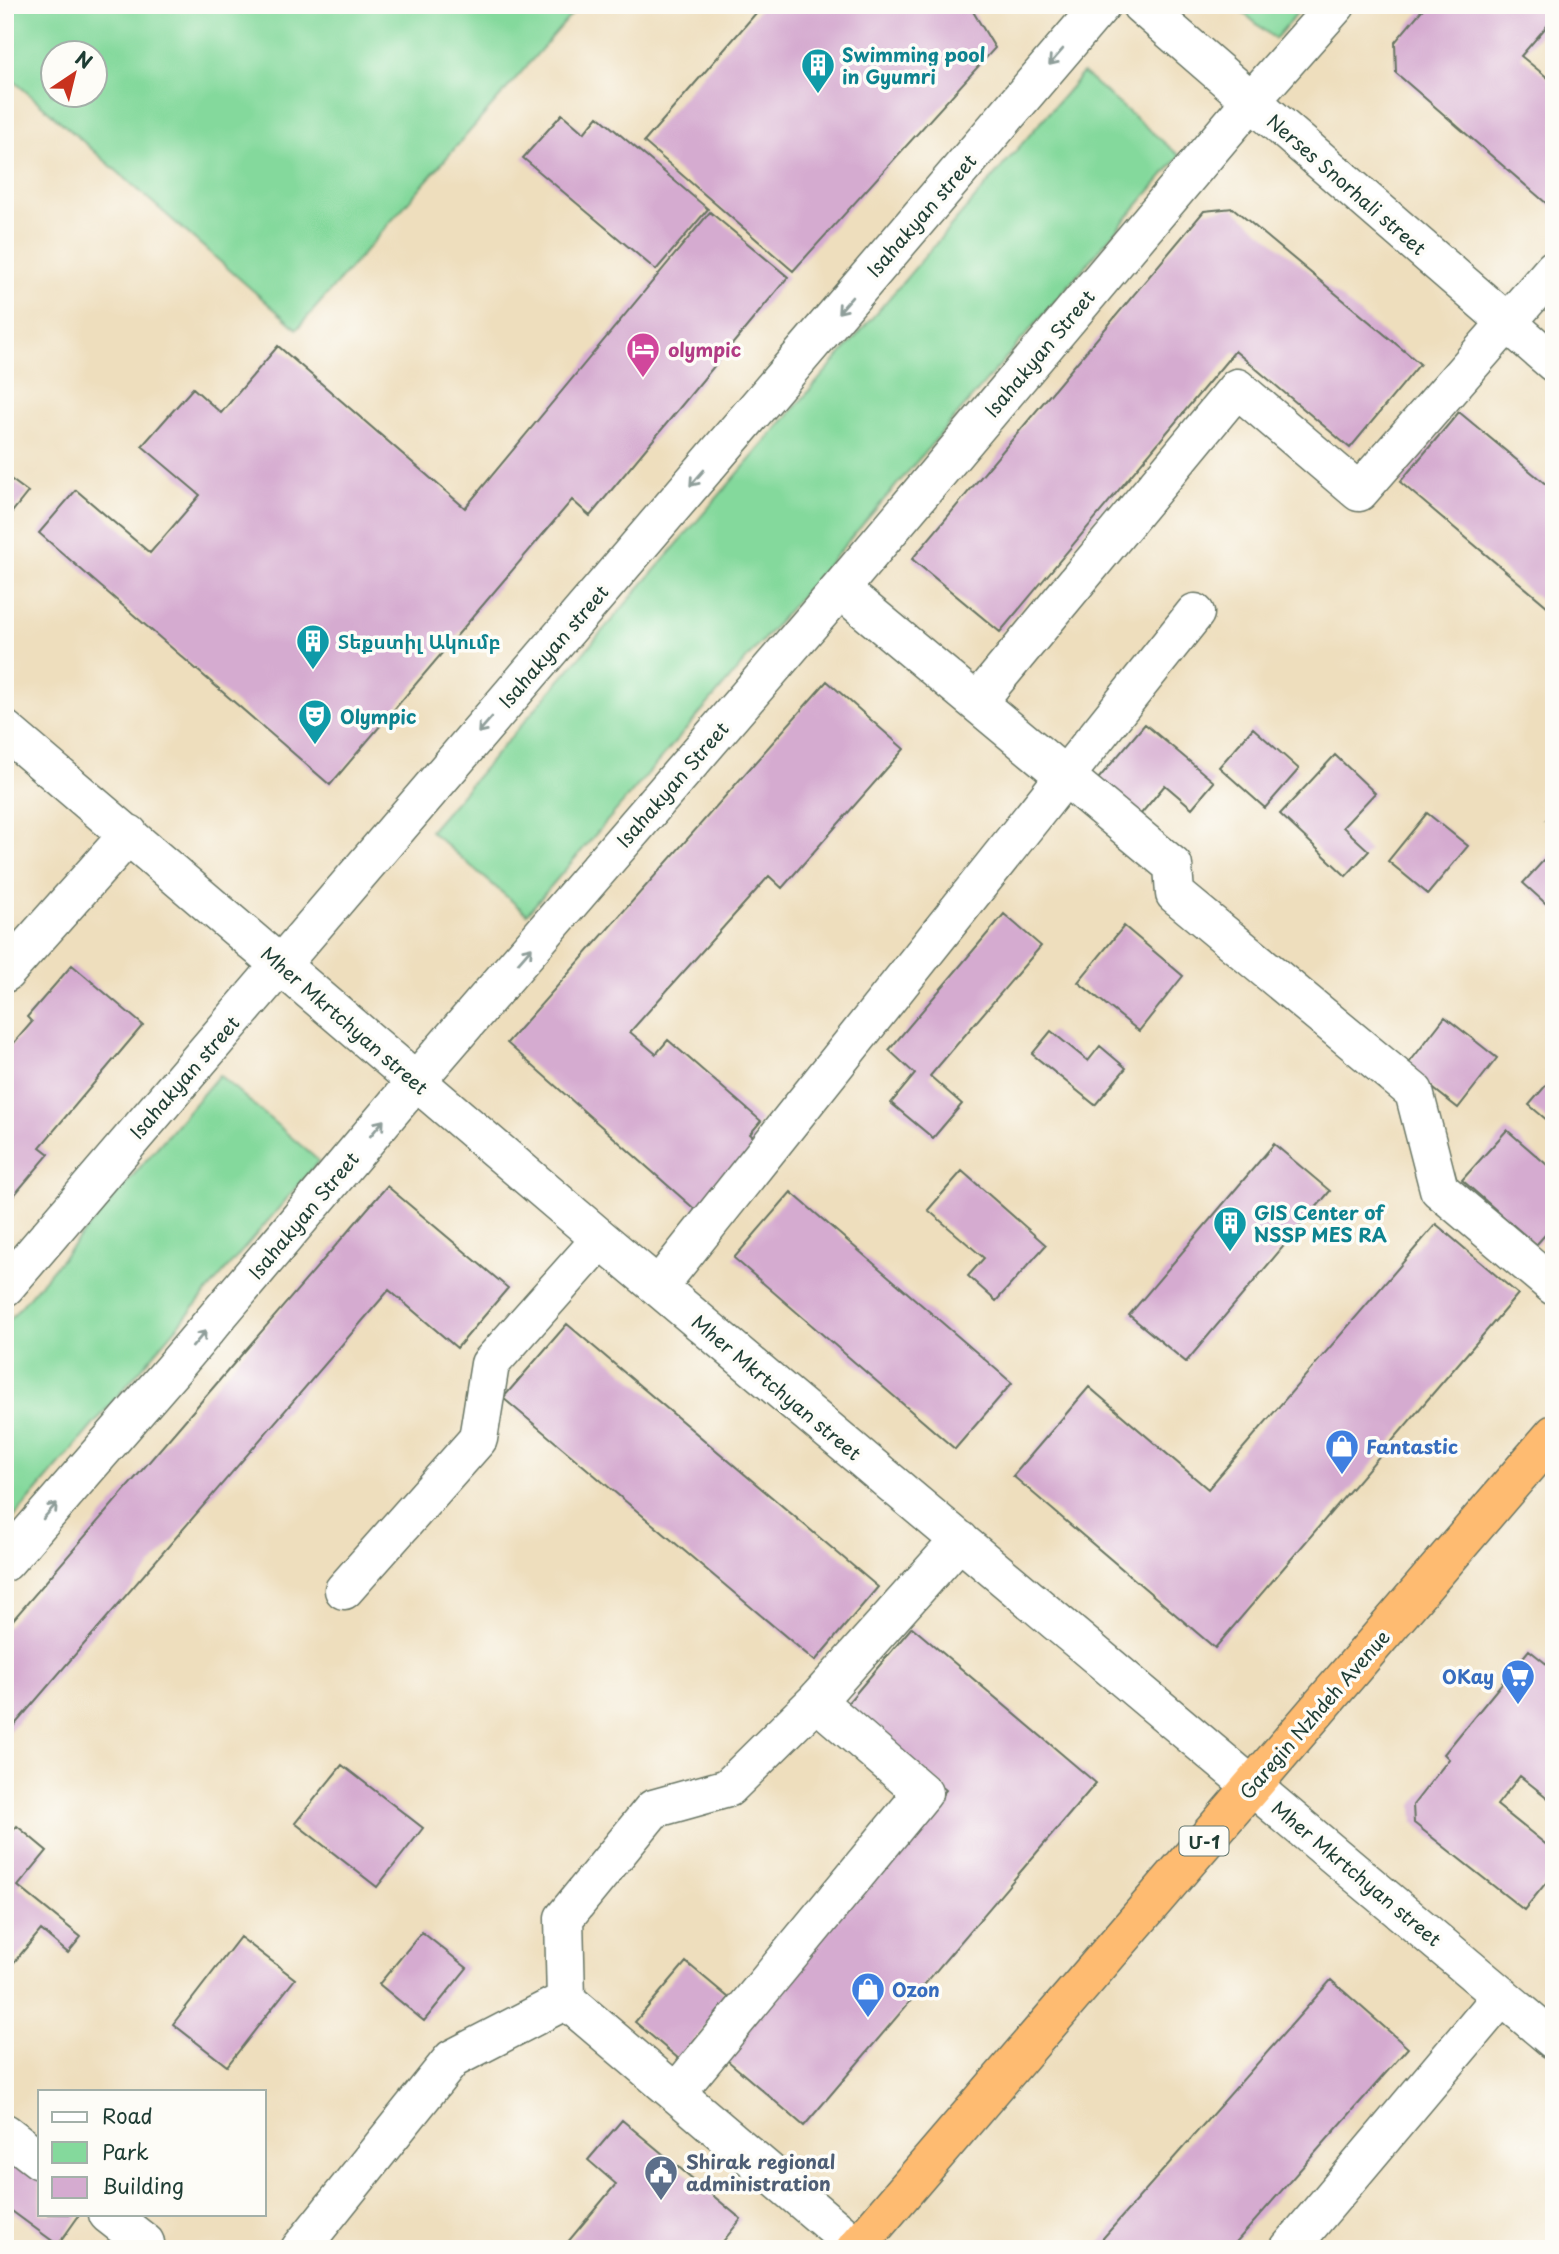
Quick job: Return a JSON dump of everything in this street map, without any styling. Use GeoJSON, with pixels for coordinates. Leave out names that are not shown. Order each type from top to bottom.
{"type":"FeatureCollection","features":[{"type":"Feature","properties":{"kind":"highway","name":"Garegin Nzhdeh Avenue"},"geometry":{"type":"LineString","coordinates":[[856,2248],[1554,1434]]}},
{"type":"Feature","properties":{"kind":"street","name":"Isahakyan street"},"geometry":{"type":"LineString","coordinates":[[5,1287],[1101,5]]}},
{"type":"Feature","properties":{"kind":"street","name":"Nerses Snorhali street"},"geometry":{"type":"LineString","coordinates":[[1140,5],[1554,363]]}},
{"type":"Feature","properties":{"kind":"street","name":"Isahakyan Street"},"geometry":{"type":"LineString","coordinates":[[5,1562],[840,589],[1251,101],[1336,5]]}},
{"type":"Feature","properties":{"kind":"street"},"geometry":{"type":"LineString","coordinates":[[978,701],[1237,388],[1359,492],[1554,269]]}},
{"type":"Feature","properties":{"kind":"street"},"geometry":{"type":"LineString","coordinates":[[840,589],[978,701],[1173,866],[1175,894],[1413,1092],[1439,1189],[1554,1286]]}},
{"type":"Feature","properties":{"kind":"street"},"geometry":{"type":"LineString","coordinates":[[658,1287],[1195,613]]}},
{"type":"Feature","properties":{"kind":"street","name":"Mher Mkrtchyan street"},"geometry":{"type":"LineString","coordinates":[[5,730],[658,1287],[1502,1996],[1550,2029]]}},
{"type":"Feature","properties":{"kind":"street"},"geometry":{"type":"LineString","coordinates":[[5,974],[129,834]]}},
{"type":"Feature","properties":{"kind":"street"},"geometry":{"type":"LineString","coordinates":[[344,1590],[478,1440],[490,1364],[601,1239]]}},
{"type":"Feature","properties":{"kind":"street"},"geometry":{"type":"LineString","coordinates":[[856,2248],[566,2000],[564,1918],[653,1809],[728,1788],[816,1702],[960,1540]]}},
{"type":"Feature","properties":{"kind":"street"},"geometry":{"type":"LineString","coordinates":[[676,2093],[923,1793],[816,1702]]}},
{"type":"Feature","properties":{"kind":"street"},"geometry":{"type":"LineString","coordinates":[[1289,2249],[1502,1996]]}},
{"type":"Feature","properties":{"kind":"street"},"geometry":{"type":"LineString","coordinates":[[300,2249],[452,2059],[566,2000]]}},
{"type":"Feature","properties":{"kind":"street"},"geometry":{"type":"LineString","coordinates":[[5,2133],[38,2158]]}},
{"type":"Feature","properties":{"kind":"street"},"geometry":{"type":"LineString","coordinates":[[110,2216],[146,2247]]}},
{"type":"Feature","properties":{"kind":"green space"},"geometry":{"type":"Polygon","coordinates":[[[5,5],[580,5],[297,329],[45,108],[108,108],[108,38],[38,38],[38,102],[5,73],[5,5]]]}},
{"type":"Feature","properties":{"kind":"green space"},"geometry":{"type":"Polygon","coordinates":[[[1234,5],[1304,5],[1275,39],[1234,5]]]}},
{"type":"Feature","properties":{"kind":"green space"},"geometry":{"type":"Polygon","coordinates":[[[1083,73],[1180,156],[527,914],[430,831],[1083,73]]]}},
{"type":"Feature","properties":{"kind":"green space"},"geometry":{"type":"Polygon","coordinates":[[[219,1075],[319,1161],[5,1528],[5,1325],[219,1075]]]}},
{"type":"Feature","properties":{"kind":"building","name":"Swimming pool in Gyumri"},"geometry":{"type":"Polygon","coordinates":[[[763,5],[969,5],[995,48],[793,271],[644,142],[763,5]]]}},
{"type":"Feature","properties":{"kind":"building"},"geometry":{"type":"Polygon","coordinates":[[[1426,5],[1554,5],[1554,18],[1521,56],[1554,83],[1554,210],[1396,73],[1395,42],[1426,5]]]}},
{"type":"Feature","properties":{"kind":"building"},"geometry":{"type":"Polygon","coordinates":[[[562,114],[584,133],[598,116],[708,209],[656,270],[523,158],[562,114]]]}},
{"type":"Feature","properties":{"kind":"building"},"geometry":{"type":"Polygon","coordinates":[[[1233,208],[1420,364],[1350,448],[1235,351],[1000,632],[912,559],[1204,211],[1233,208]]]}},
{"type":"Feature","properties":{"kind":"building","name":"Տեքստիլ Ակումբ"},"geometry":{"type":"Polygon","coordinates":[[[710,212],[788,277],[590,516],[572,500],[330,785],[39,533],[76,490],[150,553],[200,495],[142,446],[193,388],[221,413],[278,346],[465,508],[710,212]]]}},
{"type":"Feature","properties":{"kind":"building"},"geometry":{"type":"Polygon","coordinates":[[[1459,412],[1554,491],[1554,612],[1400,482],[1459,412]]]}},
{"type":"Feature","properties":{"kind":"building"},"geometry":{"type":"Polygon","coordinates":[[[5,475],[28,492],[5,521],[5,475]]]}},
{"type":"Feature","properties":{"kind":"building"},"geometry":{"type":"Polygon","coordinates":[[[827,681],[904,749],[782,888],[769,876],[630,1032],[656,1054],[668,1040],[761,1121],[750,1134],[760,1144],[699,1213],[507,1043],[827,681]]]}},
{"type":"Feature","properties":{"kind":"building"},"geometry":{"type":"Polygon","coordinates":[[[1145,724],[1214,782],[1192,808],[1165,785],[1135,821],[1093,785],[1145,724]]]}},
{"type":"Feature","properties":{"kind":"building"},"geometry":{"type":"Polygon","coordinates":[[[1253,728],[1299,769],[1265,808],[1219,767],[1253,728]]]}},
{"type":"Feature","properties":{"kind":"building"},"geometry":{"type":"Polygon","coordinates":[[[1335,755],[1375,793],[1343,827],[1369,851],[1346,876],[1280,814],[1335,755]]]}},
{"type":"Feature","properties":{"kind":"building"},"geometry":{"type":"Polygon","coordinates":[[[1554,811],[1554,827],[1546,820],[1554,811]]]}},
{"type":"Feature","properties":{"kind":"building"},"geometry":{"type":"Polygon","coordinates":[[[1427,813],[1468,846],[1428,894],[1388,861],[1427,813]]]}},
{"type":"Feature","properties":{"kind":"building"},"geometry":{"type":"Polygon","coordinates":[[[1554,849],[1554,911],[1523,883],[1554,849]]]}},
{"type":"Feature","properties":{"kind":"building"},"geometry":{"type":"Polygon","coordinates":[[[1004,914],[1041,946],[930,1076],[962,1104],[933,1138],[891,1103],[915,1074],[889,1050],[1004,914]]]}},
{"type":"Feature","properties":{"kind":"building"},"geometry":{"type":"Polygon","coordinates":[[[1124,926],[1183,976],[1139,1031],[1078,982],[1124,926]]]}},
{"type":"Feature","properties":{"kind":"building"},"geometry":{"type":"Polygon","coordinates":[[[72,965],[143,1025],[40,1147],[49,1154],[5,1206],[5,1053],[32,1022],[27,1017],[72,965]]]}},
{"type":"Feature","properties":{"kind":"building"},"geometry":{"type":"Polygon","coordinates":[[[1445,1017],[1497,1058],[1458,1108],[1406,1067],[1445,1017]]]}},
{"type":"Feature","properties":{"kind":"building"},"geometry":{"type":"Polygon","coordinates":[[[1051,1031],[1088,1061],[1100,1046],[1126,1068],[1095,1105],[1032,1054],[1051,1031]]]}},
{"type":"Feature","properties":{"kind":"building"},"geometry":{"type":"Polygon","coordinates":[[[1554,1076],[1554,1126],[1529,1105],[1554,1076]]]}},
{"type":"Feature","properties":{"kind":"building"},"geometry":{"type":"Polygon","coordinates":[[[1507,1130],[1554,1171],[1554,1225],[1536,1245],[1462,1180],[1507,1130]]]}},
{"type":"Feature","properties":{"kind":"building","name":"GIS Center of NSSP MES RA"},"geometry":{"type":"Polygon","coordinates":[[[1274,1144],[1330,1191],[1186,1362],[1129,1315],[1274,1144]]]}},
{"type":"Feature","properties":{"kind":"building"},"geometry":{"type":"Polygon","coordinates":[[[962,1171],[1046,1245],[996,1301],[968,1276],[984,1258],[928,1210],[962,1171]]]}},
{"type":"Feature","properties":{"kind":"building"},"geometry":{"type":"Polygon","coordinates":[[[387,1186],[508,1288],[457,1348],[389,1290],[5,1736],[5,1629],[387,1186]]]}},
{"type":"Feature","properties":{"kind":"building"},"geometry":{"type":"Polygon","coordinates":[[[791,1192],[1012,1383],[955,1449],[734,1258],[791,1192]]]}},
{"type":"Feature","properties":{"kind":"building"},"geometry":{"type":"Polygon","coordinates":[[[1436,1224],[1518,1294],[1215,1648],[1013,1476],[1089,1387],[1208,1489],[1436,1224]]]}},
{"type":"Feature","properties":{"kind":"building"},"geometry":{"type":"Polygon","coordinates":[[[567,1324],[878,1587],[815,1661],[503,1398],[567,1324]]]}},
{"type":"Feature","properties":{"kind":"building"},"geometry":{"type":"Polygon","coordinates":[[[912,1627],[1096,1783],[804,2126],[721,2055],[946,1790],[846,1705],[912,1627]]]}},
{"type":"Feature","properties":{"kind":"building"},"geometry":{"type":"Polygon","coordinates":[[[1529,1650],[1554,1670],[1554,1803],[1520,1776],[1497,1805],[1554,1851],[1554,1873],[1524,1910],[1414,1823],[1413,1805],[1449,1759],[1444,1754],[1529,1650]]]}},
{"type":"Feature","properties":{"kind":"building"},"geometry":{"type":"Polygon","coordinates":[[[342,1765],[423,1828],[377,1887],[295,1823],[342,1765]]]}},
{"type":"Feature","properties":{"kind":"building"},"geometry":{"type":"Polygon","coordinates":[[[17,1826],[47,1851],[18,1886],[81,1937],[68,1953],[41,1930],[5,1973],[5,1841],[17,1826]]]}},
{"type":"Feature","properties":{"kind":"building"},"geometry":{"type":"Polygon","coordinates":[[[422,1932],[467,1968],[424,2021],[379,1984],[422,1932]]]}},
{"type":"Feature","properties":{"kind":"building"},"geometry":{"type":"Polygon","coordinates":[[[240,1937],[295,1979],[227,2066],[173,2024],[240,1937]]]}},
{"type":"Feature","properties":{"kind":"building"},"geometry":{"type":"Polygon","coordinates":[[[686,1962],[729,1998],[679,2059],[635,2022],[686,1962]]]}},
{"type":"Feature","properties":{"kind":"building"},"geometry":{"type":"Polygon","coordinates":[[[1331,1980],[1408,2048],[1230,2249],[1101,2249],[1097,2245],[1331,1980]]]}},
{"type":"Feature","properties":{"kind":"building","name":"Shirak regional administration"},"geometry":{"type":"Polygon","coordinates":[[[622,2120],[741,2219],[717,2249],[562,2249],[616,2184],[588,2160],[622,2120]]]}},
{"type":"Feature","properties":{"kind":"building"},"geometry":{"type":"Polygon","coordinates":[[[5,2152],[38,2177],[38,2216],[79,2216],[58,2245],[5,2206],[5,2152]]]}},
{"type":"Feature","properties":{"kind":"place","name":"Swimming pool in Gyumri"},"geometry":{"type":"Point","coordinates":[818,95]}},
{"type":"Feature","properties":{"kind":"place","name":"olympic"},"geometry":{"type":"Point","coordinates":[643,379]}},
{"type":"Feature","properties":{"kind":"place","name":"Տեքստիլ Ակումբ"},"geometry":{"type":"Point","coordinates":[313,671]}},
{"type":"Feature","properties":{"kind":"place","name":"Olympic"},"geometry":{"type":"Point","coordinates":[315,746]}},
{"type":"Feature","properties":{"kind":"place","name":"GIS Center of NSSP MES RA"},"geometry":{"type":"Point","coordinates":[1230,1253]}},
{"type":"Feature","properties":{"kind":"place","name":"Fantastic"},"geometry":{"type":"Point","coordinates":[1342,1476]}},
{"type":"Feature","properties":{"kind":"place","name":"OKay"},"geometry":{"type":"Point","coordinates":[1518,1706]}},
{"type":"Feature","properties":{"kind":"place","name":"Ozon"},"geometry":{"type":"Point","coordinates":[868,2019]}},
{"type":"Feature","properties":{"kind":"place","name":"Shirak regional administration"},"geometry":{"type":"Point","coordinates":[661,2202]}}]}
